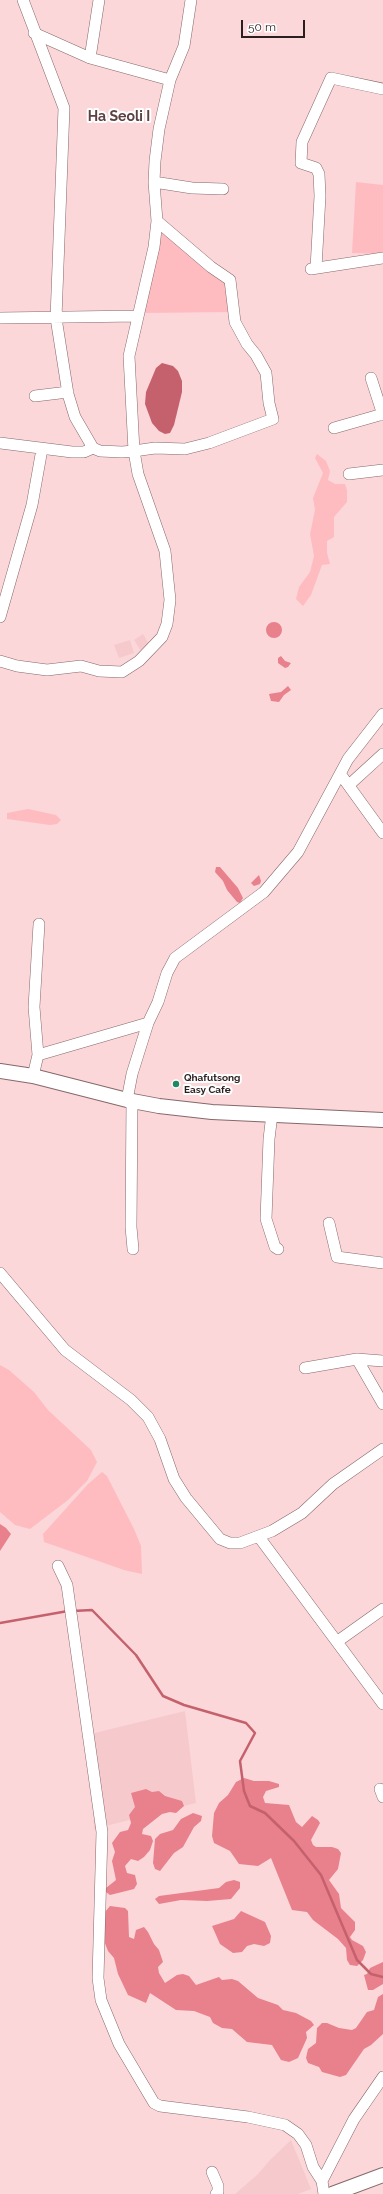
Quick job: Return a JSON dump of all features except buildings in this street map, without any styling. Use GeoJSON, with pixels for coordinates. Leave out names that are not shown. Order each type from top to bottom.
{"type":"FeatureCollection","features":[{"type":"Feature","properties":{"kind":"main road"},"geometry":{"type":"LineString","coordinates":[[0,1071],[33,1076],[129,1101],[212,1112],[383,1120]]}},
{"type":"Feature","properties":{"kind":"main road"},"geometry":{"type":"LineString","coordinates":[[333,2194],[383,2175]]}},
{"type":"Feature","properties":{"kind":"street"},"geometry":{"type":"LineString","coordinates":[[23,0],[34,33],[52,74],[64,108],[56,318],[68,392],[75,417],[93,448],[100,451],[134,451],[155,448],[185,449],[209,443],[273,419],[269,403],[266,373],[235,322],[230,280],[211,267],[157,221]]}},
{"type":"Feature","properties":{"kind":"street"},"geometry":{"type":"LineString","coordinates":[[90,58],[99,0]]}},
{"type":"Feature","properties":{"kind":"street"},"geometry":{"type":"LineString","coordinates":[[0,661],[17,666],[47,670],[81,666],[99,671],[122,672],[139,661],[162,637],[167,624],[170,600],[165,554],[138,474],[134,451],[129,356],[154,247],[157,221],[154,182],[159,129],[170,80],[184,46],[191,0]]}},
{"type":"Feature","properties":{"kind":"street"},"geometry":{"type":"LineString","coordinates":[[34,33],[90,58],[170,80]]}},
{"type":"Feature","properties":{"kind":"street"},"geometry":{"type":"LineString","coordinates":[[383,89],[331,78],[302,142],[301,163],[316,168],[319,174],[320,196],[314,269],[383,258]]}},
{"type":"Feature","properties":{"kind":"street"},"geometry":{"type":"LineString","coordinates":[[154,182],[192,188],[223,189]]}},
{"type":"Feature","properties":{"kind":"street"},"geometry":{"type":"LineString","coordinates":[[0,318],[138,316]]}},
{"type":"Feature","properties":{"kind":"street"},"geometry":{"type":"LineString","coordinates":[[334,428],[383,414],[371,378]]}},
{"type":"Feature","properties":{"kind":"street"},"geometry":{"type":"LineString","coordinates":[[35,396],[68,392]]}},
{"type":"Feature","properties":{"kind":"street"},"geometry":{"type":"LineString","coordinates":[[0,443],[42,449],[84,452],[93,448]]}},
{"type":"Feature","properties":{"kind":"street"},"geometry":{"type":"LineString","coordinates":[[0,617],[32,505],[42,449]]}},
{"type":"Feature","properties":{"kind":"street"},"geometry":{"type":"LineString","coordinates":[[349,474],[383,470]]}},
{"type":"Feature","properties":{"kind":"street"},"geometry":{"type":"LineString","coordinates":[[133,1249],[129,1101],[131,1080],[148,1023],[158,1002],[167,973],[175,958],[264,892],[298,852],[341,775],[348,759],[383,714]]}},
{"type":"Feature","properties":{"kind":"street"},"geometry":{"type":"LineString","coordinates":[[349,785],[383,754]]}},
{"type":"Feature","properties":{"kind":"street"},"geometry":{"type":"LineString","coordinates":[[341,775],[383,833]]}},
{"type":"Feature","properties":{"kind":"street"},"geometry":{"type":"LineString","coordinates":[[33,1076],[38,1054],[34,1007],[39,924]]}},
{"type":"Feature","properties":{"kind":"street"},"geometry":{"type":"LineString","coordinates":[[38,1054],[148,1023]]}},
{"type":"Feature","properties":{"kind":"street"},"geometry":{"type":"LineString","coordinates":[[272,1114],[269,1140],[266,1220],[275,1247],[278,1249]]}},
{"type":"Feature","properties":{"kind":"street"},"geometry":{"type":"LineString","coordinates":[[329,1223],[337,1257],[383,1263]]}},
{"type":"Feature","properties":{"kind":"street"},"geometry":{"type":"LineString","coordinates":[[0,1273],[65,1350],[131,1400],[148,1417],[160,1440],[174,1479],[186,1498],[220,1539],[230,1543],[240,1543],[259,1537],[302,1513],[333,1484],[383,1449]]}},
{"type":"Feature","properties":{"kind":"street"},"geometry":{"type":"LineString","coordinates":[[305,1368],[357,1359],[383,1361]]}},
{"type":"Feature","properties":{"kind":"street"},"geometry":{"type":"LineString","coordinates":[[357,1359],[383,1404]]}},
{"type":"Feature","properties":{"kind":"street"},"geometry":{"type":"LineString","coordinates":[[259,1537],[338,1641],[383,1704]]}},
{"type":"Feature","properties":{"kind":"street"},"geometry":{"type":"LineString","coordinates":[[58,1566],[67,1584],[102,1832],[99,1985],[101,2000],[119,2044],[154,2103],[160,2106],[248,2117],[285,2125],[298,2134],[306,2145],[316,2172],[322,2181],[324,2194]]}},
{"type":"Feature","properties":{"kind":"street"},"geometry":{"type":"LineString","coordinates":[[338,1641],[383,1609]]}},
{"type":"Feature","properties":{"kind":"street"},"geometry":{"type":"LineString","coordinates":[[322,2181],[354,2119],[383,2077]]}},
{"type":"Feature","properties":{"kind":"street"},"geometry":{"type":"LineString","coordinates":[[212,2172],[218,2186],[218,2192],[216,2194]]}},
{"type":"Feature","properties":{"kind":"shaded area"},"geometry":{"type":"Polygon","coordinates":[[[356,182],[383,185],[383,254],[352,253],[356,182]]]}},
{"type":"Feature","properties":{"kind":"shaded area"},"geometry":{"type":"Polygon","coordinates":[[[163,230],[228,284],[231,312],[143,313],[163,230]]]}},
{"type":"Feature","properties":{"kind":"shaded area"},"geometry":{"type":"Polygon","coordinates":[[[162,363],[173,366],[178,371],[182,381],[182,392],[174,425],[170,433],[165,434],[159,431],[152,423],[145,404],[146,392],[156,368],[162,363]]]}},
{"type":"Feature","properties":{"kind":"shaded area"},"geometry":{"type":"Polygon","coordinates":[[[317,454],[326,461],[330,471],[328,480],[335,484],[345,484],[347,490],[347,502],[334,517],[334,537],[327,541],[327,553],[330,564],[322,565],[311,595],[303,606],[296,599],[299,587],[310,572],[314,556],[310,534],[315,510],[313,498],[323,473],[315,458],[317,454]]]}},
{"type":"Feature","properties":{"kind":"shaded area"},"geometry":{"type":"Polygon","coordinates":[[[274,622],[281,627],[282,630],[277,637],[274,638],[267,633],[266,630],[271,623],[274,622]]]}},
{"type":"Feature","properties":{"kind":"shaded area"},"geometry":{"type":"Polygon","coordinates":[[[143,634],[150,646],[141,651],[134,640],[143,634]]]}},
{"type":"Feature","properties":{"kind":"shaded area"},"geometry":{"type":"Polygon","coordinates":[[[130,640],[134,653],[119,658],[114,645],[130,640]]]}},
{"type":"Feature","properties":{"kind":"shaded area"},"geometry":{"type":"Polygon","coordinates":[[[281,656],[285,661],[291,663],[288,667],[285,668],[278,663],[278,658],[281,656]]]}},
{"type":"Feature","properties":{"kind":"shaded area"},"geometry":{"type":"Polygon","coordinates":[[[288,686],[291,690],[284,695],[279,702],[271,701],[269,694],[281,692],[288,686]]]}},
{"type":"Feature","properties":{"kind":"shaded area"},"geometry":{"type":"Polygon","coordinates":[[[28,809],[56,815],[61,820],[57,824],[50,825],[7,819],[7,813],[28,809]]]}},
{"type":"Feature","properties":{"kind":"shaded area"},"geometry":{"type":"Polygon","coordinates":[[[216,867],[220,867],[238,888],[243,898],[240,903],[237,902],[227,890],[223,881],[215,872],[216,867]]]}},
{"type":"Feature","properties":{"kind":"shaded area"},"geometry":{"type":"Polygon","coordinates":[[[259,875],[261,881],[260,884],[254,886],[251,883],[259,875]]]}},
{"type":"Feature","properties":{"kind":"shaded area"},"geometry":{"type":"Polygon","coordinates":[[[0,1365],[9,1370],[34,1392],[48,1410],[91,1450],[97,1462],[87,1481],[68,1500],[30,1529],[15,1525],[0,1512],[0,1365]]]}},
{"type":"Feature","properties":{"kind":"shaded area"},"geometry":{"type":"Polygon","coordinates":[[[102,1472],[107,1476],[141,1546],[142,1574],[124,1570],[44,1542],[43,1534],[88,1484],[102,1472]]]}},
{"type":"Feature","properties":{"kind":"shaded area"},"geometry":{"type":"Polygon","coordinates":[[[0,1524],[11,1534],[0,1551],[0,1524]]]}},
{"type":"Feature","properties":{"kind":"shaded area"},"geometry":{"type":"Polygon","coordinates":[[[185,1711],[196,1803],[94,1829],[93,1794],[82,1736],[185,1711]]]}},
{"type":"Feature","properties":{"kind":"shaded area"},"geometry":{"type":"Polygon","coordinates":[[[244,1778],[254,1781],[269,1781],[279,1784],[279,1787],[266,1791],[263,1797],[265,1803],[289,1805],[296,1822],[302,1827],[312,1816],[320,1823],[311,1840],[313,1845],[316,1847],[332,1847],[338,1849],[341,1853],[338,1869],[329,1880],[339,1894],[341,1908],[355,1922],[355,1930],[350,1937],[352,1940],[363,1946],[366,1952],[363,1960],[357,1966],[350,1965],[347,1960],[346,1948],[338,1939],[313,1920],[307,1912],[292,1910],[271,1858],[258,1866],[239,1864],[230,1851],[214,1843],[212,1836],[214,1813],[219,1803],[228,1795],[236,1782],[244,1778]]]}},
{"type":"Feature","properties":{"kind":"shaded area"},"geometry":{"type":"Polygon","coordinates":[[[146,1789],[152,1792],[159,1791],[165,1796],[182,1801],[184,1806],[176,1813],[170,1812],[162,1814],[143,1829],[142,1834],[151,1836],[153,1841],[150,1850],[138,1861],[131,1859],[125,1866],[127,1873],[135,1875],[137,1884],[134,1889],[110,1895],[106,1892],[106,1888],[116,1880],[112,1861],[115,1852],[112,1843],[120,1832],[128,1830],[131,1823],[129,1815],[135,1807],[131,1793],[146,1789]]]}},
{"type":"Feature","properties":{"kind":"shaded area"},"geometry":{"type":"Polygon","coordinates":[[[193,1813],[202,1816],[201,1821],[194,1827],[183,1847],[174,1853],[160,1871],[155,1869],[153,1863],[155,1839],[160,1834],[173,1830],[181,1819],[193,1813]]]}},
{"type":"Feature","properties":{"kind":"shaded area"},"geometry":{"type":"Polygon","coordinates":[[[234,1880],[240,1882],[240,1888],[231,1899],[207,1901],[181,1900],[159,1904],[155,1899],[159,1896],[219,1888],[226,1882],[234,1880]]]}},
{"type":"Feature","properties":{"kind":"shaded area"},"geometry":{"type":"Polygon","coordinates":[[[110,1906],[125,1908],[128,1911],[129,1937],[134,1939],[136,1930],[144,1927],[148,1932],[159,1950],[163,1962],[158,1967],[159,1973],[165,1983],[177,1975],[183,1974],[189,1976],[196,1985],[219,1977],[222,1980],[232,1979],[238,1981],[258,1998],[278,2005],[283,2010],[296,2013],[311,2021],[314,2025],[306,2032],[307,2038],[298,2058],[289,2062],[281,2060],[272,2045],[247,2042],[232,2029],[222,2028],[213,2023],[210,2017],[194,2011],[176,2010],[150,1993],[146,2003],[128,1995],[118,1974],[114,1958],[108,1951],[104,1941],[105,1912],[110,1906]]]}},
{"type":"Feature","properties":{"kind":"shaded area"},"geometry":{"type":"Polygon","coordinates":[[[241,1911],[265,1922],[271,1936],[270,1943],[264,1946],[254,1944],[247,1946],[242,1952],[233,1953],[220,1944],[212,1926],[234,1919],[241,1911]]]}},
{"type":"Feature","properties":{"kind":"shaded area"},"geometry":{"type":"Polygon","coordinates":[[[383,1962],[383,1984],[373,1990],[368,1990],[364,1975],[367,1974],[370,1968],[383,1962]]]}},
{"type":"Feature","properties":{"kind":"shaded area"},"geometry":{"type":"Polygon","coordinates":[[[383,1994],[383,2034],[364,2049],[346,2075],[340,2077],[322,2072],[319,2067],[308,2063],[306,2058],[308,2049],[316,2043],[317,2028],[322,2023],[352,2030],[356,2028],[367,2012],[374,2010],[378,1997],[383,1994]]]}},
{"type":"Feature","properties":{"kind":"shaded area"},"geometry":{"type":"Polygon","coordinates":[[[291,2140],[311,2189],[298,2194],[235,2194],[258,2174],[291,2140]]]}},
{"type":"Feature","properties":{"kind":"waterway"},"geometry":{"type":"LineString","coordinates":[[73,1611],[92,1610],[136,1655],[163,1696],[184,1705],[246,1723],[255,1733],[240,1761],[244,1791],[250,1806],[265,1813],[294,1841],[321,1875],[357,1960],[371,1974],[383,1977]]}},
{"type":"Feature","properties":{"kind":"waterway"},"geometry":{"type":"LineString","coordinates":[[0,1623],[68,1611]]}},
{"type":"Feature","properties":{"kind":"place","name":"Qhafutsong Easy Cafe"},"geometry":{"type":"Point","coordinates":[176,1084]}},
{"type":"Feature","properties":{"kind":"district","name":"Ha Seoli I"},"geometry":{"type":"Point","coordinates":[119,117]}}]}
